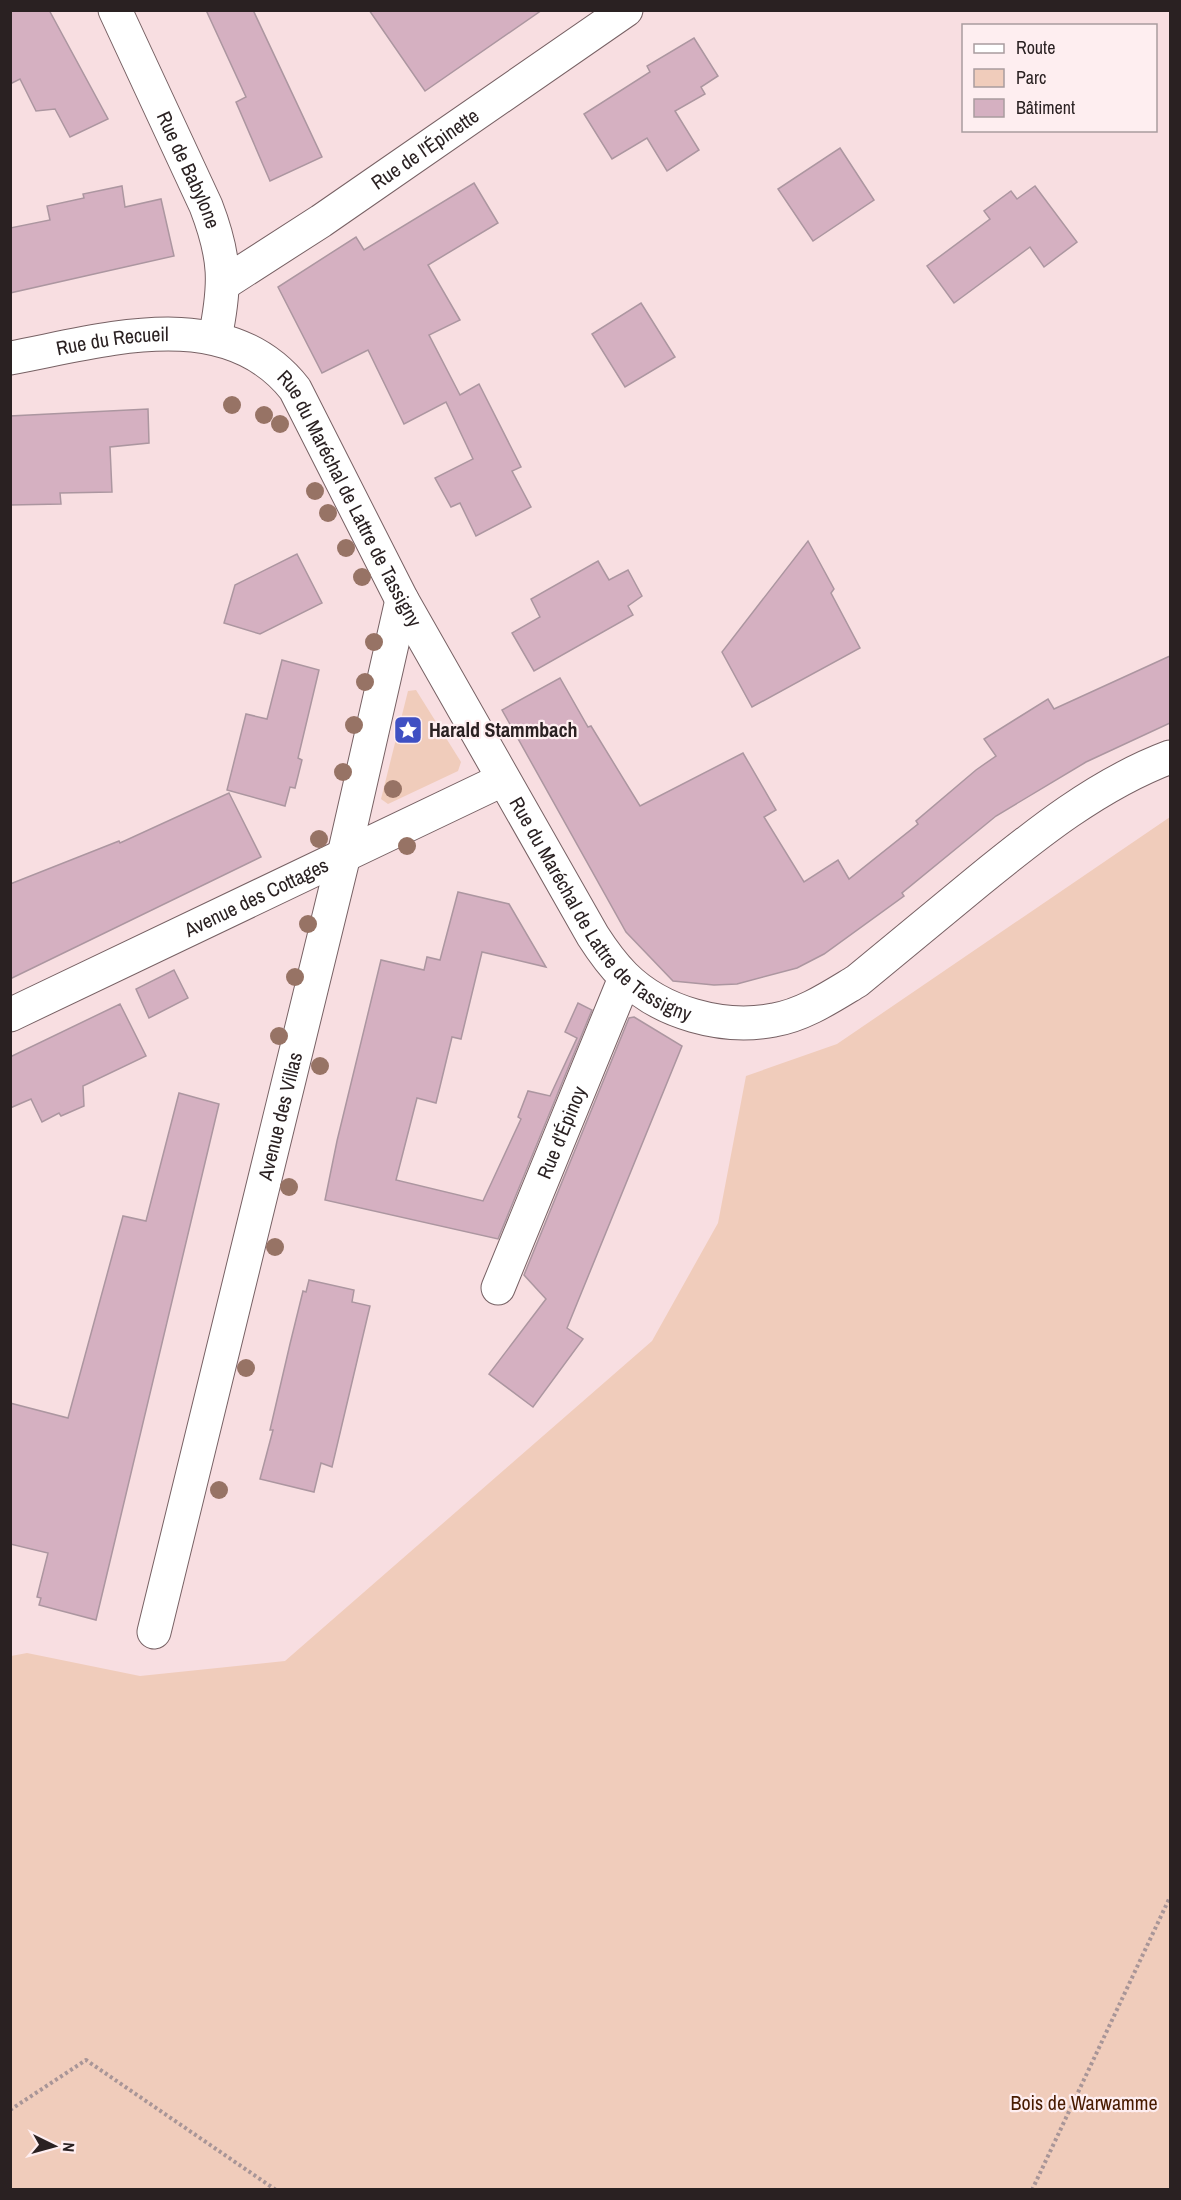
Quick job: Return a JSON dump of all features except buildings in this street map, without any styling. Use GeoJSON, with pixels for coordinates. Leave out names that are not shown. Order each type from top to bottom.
{"type":"FeatureCollection","features":[{"type":"Feature","properties":{"kind":"street","name":"Rue de Babylone"},"geometry":{"type":"LineString","coordinates":[[115,10],[206,206],[218,237],[223,284],[215,338]]}},
{"type":"Feature","properties":{"kind":"street","name":"Rue de l'Épinette"},"geometry":{"type":"LineString","coordinates":[[223,284],[321,221],[626,10]]}},
{"type":"Feature","properties":{"kind":"street","name":"Rue du Recueil"},"geometry":{"type":"LineString","coordinates":[[10,358],[116,338],[158,333],[215,338]]}},
{"type":"Feature","properties":{"kind":"street","name":"Rue du Maréchal de Lattre de Tassigny"},"geometry":{"type":"LineString","coordinates":[[215,338],[266,360],[279,370],[295,389],[402,600],[502,780],[593,936],[625,978],[669,1006],[695,1016],[721,1022],[774,1020],[826,1000],[857,981],[1027,841],[1065,814],[1130,776],[1170,757]]}},
{"type":"Feature","properties":{"kind":"street","name":"Avenue des Villas"},"geometry":{"type":"LineString","coordinates":[[154,1632],[344,855],[402,600]]}},
{"type":"Feature","properties":{"kind":"street","name":"Avenue des Cottages"},"geometry":{"type":"LineString","coordinates":[[10,1015],[502,780]]}},
{"type":"Feature","properties":{"kind":"street","name":"Rue d'Épinoy"},"geometry":{"type":"LineString","coordinates":[[498,1288],[625,978]]}},
{"type":"Feature","properties":{"kind":"path"},"geometry":{"type":"LineString","coordinates":[[1032,2190],[1170,1898]]}},
{"type":"Feature","properties":{"kind":"path"},"geometry":{"type":"LineString","coordinates":[[10,2110],[86,2060],[276,2190]]}},
{"type":"Feature","properties":{"kind":"green space"},"geometry":{"type":"Polygon","coordinates":[[[416,690],[461,762],[458,771],[388,804],[381,799],[408,691],[416,690]]]}},
{"type":"Feature","properties":{"kind":"green space","name":"Bois de Warwamme"},"geometry":{"type":"Polygon","coordinates":[[[1170,817],[1170,2189],[11,2189],[11,1656],[27,1653],[140,1676],[285,1661],[652,1341],[718,1223],[746,1076],[837,1044],[1170,817]]]}},
{"type":"Feature","properties":{"kind":"place","name":"Harald Stammbach"},"geometry":{"type":"Point","coordinates":[408,730]}}]}
